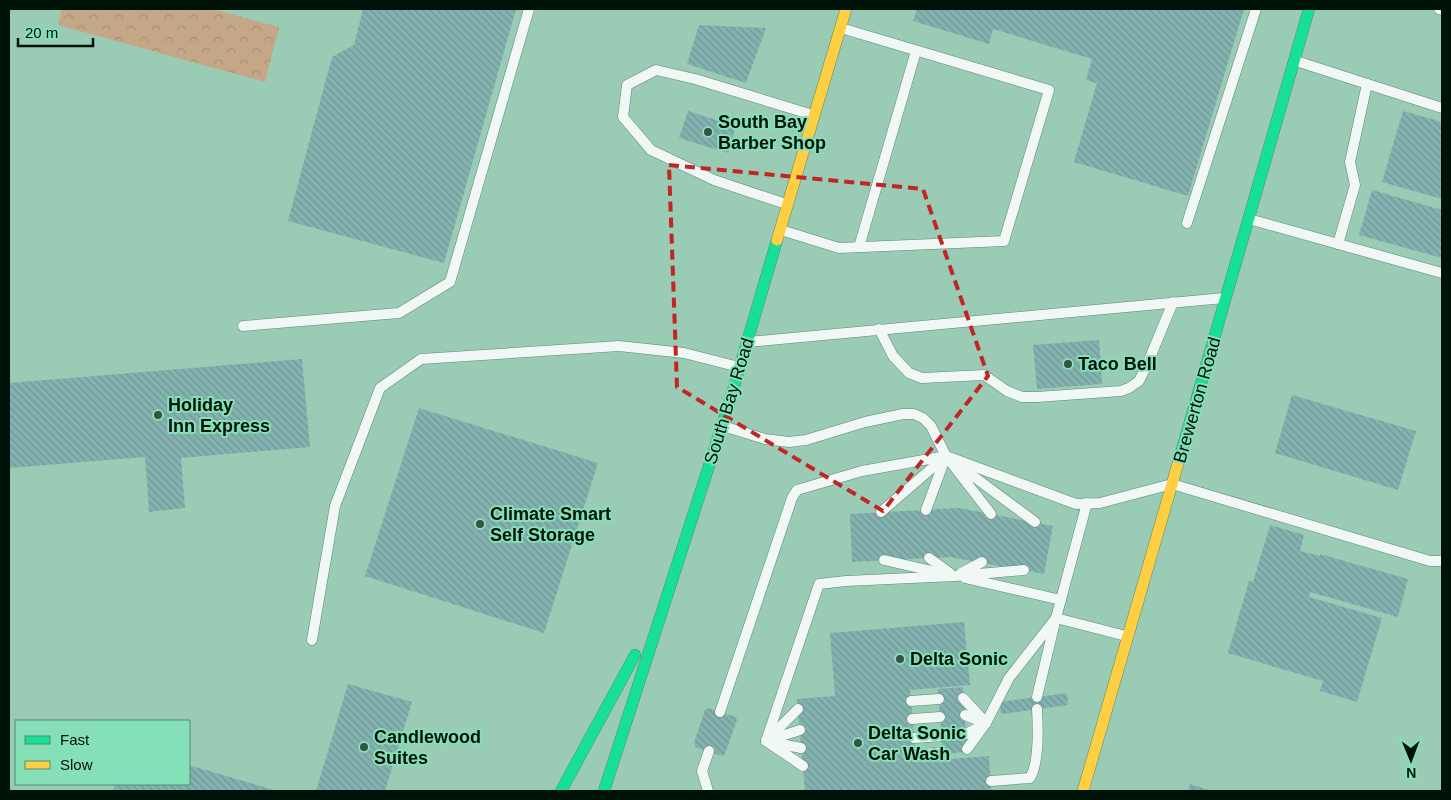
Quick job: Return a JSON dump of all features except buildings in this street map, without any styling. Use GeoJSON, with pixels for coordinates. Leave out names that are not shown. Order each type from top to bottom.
{"type":"FeatureCollection","features":[{"type":"Feature","properties":{"kind":"main road","name":"South Bay Road"},"geometry":{"type":"LineString","coordinates":[[604,791],[740,367],[846,9]]}},
{"type":"Feature","properties":{"kind":"main road","name":"Brewerton Road"},"geometry":{"type":"LineString","coordinates":[[1083,791],[1309,9]]}},
{"type":"Feature","properties":{"kind":"main road"},"geometry":{"type":"LineString","coordinates":[[561,791],[669,592]]}},
{"type":"Feature","properties":{"kind":"lane"},"geometry":{"type":"LineString","coordinates":[[243,326],[399,313],[450,282],[529,9]]}},
{"type":"Feature","properties":{"kind":"lane"},"geometry":{"type":"LineString","coordinates":[[1187,223],[1256,9]]}},
{"type":"Feature","properties":{"kind":"lane"},"geometry":{"type":"LineString","coordinates":[[780,230],[838,248],[1004,241],[1038,128],[1049,90],[840,28]]}},
{"type":"Feature","properties":{"kind":"lane"},"geometry":{"type":"LineString","coordinates":[[858,247],[916,51]]}},
{"type":"Feature","properties":{"kind":"lane"},"geometry":{"type":"LineString","coordinates":[[1294,60],[1442,108]]}},
{"type":"Feature","properties":{"kind":"lane"},"geometry":{"type":"LineString","coordinates":[[787,204],[714,180],[652,150],[623,117],[627,85],[656,70],[696,79],[814,115]]}},
{"type":"Feature","properties":{"kind":"lane"},"geometry":{"type":"LineString","coordinates":[[1338,244],[1355,185],[1350,162],[1367,84]]}},
{"type":"Feature","properties":{"kind":"lane"},"geometry":{"type":"LineString","coordinates":[[1249,219],[1442,273]]}},
{"type":"Feature","properties":{"kind":"lane"},"geometry":{"type":"LineString","coordinates":[[747,342],[1226,298]]}},
{"type":"Feature","properties":{"kind":"lane"},"geometry":{"type":"LineString","coordinates":[[879,330],[894,356],[909,373],[922,378],[984,375],[1007,391],[1022,397],[1121,392],[1139,381],[1148,364],[1173,302]]}},
{"type":"Feature","properties":{"kind":"lane"},"geometry":{"type":"LineString","coordinates":[[312,640],[335,506],[380,388],[421,359],[619,346],[684,353],[740,367]]}},
{"type":"Feature","properties":{"kind":"lane"},"geometry":{"type":"LineString","coordinates":[[722,425],[765,440],[789,442],[806,440],[865,422],[903,414],[914,414],[923,418],[931,426],[946,456],[991,514]]}},
{"type":"Feature","properties":{"kind":"lane"},"geometry":{"type":"LineString","coordinates":[[720,712],[792,498],[797,490],[862,471],[946,456],[1076,504],[1100,503],[1172,484],[1430,561],[1442,561]]}},
{"type":"Feature","properties":{"kind":"lane"},"geometry":{"type":"LineString","coordinates":[[926,510],[946,456]]}},
{"type":"Feature","properties":{"kind":"lane"},"geometry":{"type":"LineString","coordinates":[[881,512],[946,456]]}},
{"type":"Feature","properties":{"kind":"lane"},"geometry":{"type":"LineString","coordinates":[[946,456],[1035,522]]}},
{"type":"Feature","properties":{"kind":"lane"},"geometry":{"type":"LineString","coordinates":[[1037,697],[1087,503]]}},
{"type":"Feature","properties":{"kind":"lane"},"geometry":{"type":"LineString","coordinates":[[928,558],[955,576]]}},
{"type":"Feature","properties":{"kind":"lane"},"geometry":{"type":"LineString","coordinates":[[884,560],[1061,600]]}},
{"type":"Feature","properties":{"kind":"lane"},"geometry":{"type":"LineString","coordinates":[[955,576],[982,562]]}},
{"type":"Feature","properties":{"kind":"lane"},"geometry":{"type":"LineString","coordinates":[[766,741],[819,584],[1024,570]]}},
{"type":"Feature","properties":{"kind":"lane"},"geometry":{"type":"LineString","coordinates":[[1056,618],[1128,636]]}},
{"type":"Feature","properties":{"kind":"lane"},"geometry":{"type":"LineString","coordinates":[[967,749],[986,723],[1009,678],[1056,618]]}},
{"type":"Feature","properties":{"kind":"lane"},"geometry":{"type":"LineString","coordinates":[[963,698],[986,723]]}},
{"type":"Feature","properties":{"kind":"lane"},"geometry":{"type":"LineString","coordinates":[[911,701],[939,699]]}},
{"type":"Feature","properties":{"kind":"lane"},"geometry":{"type":"LineString","coordinates":[[766,741],[798,709]]}},
{"type":"Feature","properties":{"kind":"lane"},"geometry":{"type":"LineString","coordinates":[[991,781],[1030,778],[1034,771],[1038,730],[1037,709]]}},
{"type":"Feature","properties":{"kind":"lane"},"geometry":{"type":"LineString","coordinates":[[965,715],[986,723]]}},
{"type":"Feature","properties":{"kind":"lane"},"geometry":{"type":"LineString","coordinates":[[912,719],[940,717]]}},
{"type":"Feature","properties":{"kind":"lane"},"geometry":{"type":"LineString","coordinates":[[966,734],[986,723]]}},
{"type":"Feature","properties":{"kind":"lane"},"geometry":{"type":"LineString","coordinates":[[766,741],[800,730]]}},
{"type":"Feature","properties":{"kind":"lane"},"geometry":{"type":"LineString","coordinates":[[914,738],[942,736]]}},
{"type":"Feature","properties":{"kind":"lane"},"geometry":{"type":"LineString","coordinates":[[766,741],[801,748]]}},
{"type":"Feature","properties":{"kind":"lane"},"geometry":{"type":"LineString","coordinates":[[766,741],[803,766]]}},
{"type":"Feature","properties":{"kind":"lane"},"geometry":{"type":"LineString","coordinates":[[708,791],[702,771],[709,751]]}},
{"type":"Feature","properties":{"kind":"lane"},"geometry":{"type":"LineString","coordinates":[[915,755],[942,752]]}},
{"type":"Feature","properties":{"kind":"highlighted area"},"geometry":{"type":"Polygon","coordinates":[[[669,165],[923,189],[988,376],[883,511],[677,387],[669,165]]]}},
{"type":"Feature","properties":{"kind":"green space"},"geometry":{"type":"Polygon","coordinates":[[[62,9],[212,9],[279,27],[265,82],[58,25],[62,9]]]}},
{"type":"Feature","properties":{"kind":"traffic: fast"},"geometry":{"type":"LineString","coordinates":[[1179,460],[1309,9]]}},
{"type":"Feature","properties":{"kind":"traffic: fast"},"geometry":{"type":"LineString","coordinates":[[604,791],[728,407],[777,240]]}},
{"type":"Feature","properties":{"kind":"traffic: fast"},"geometry":{"type":"LineString","coordinates":[[561,791],[635,655]]}},
{"type":"Feature","properties":{"kind":"traffic: slow"},"geometry":{"type":"LineString","coordinates":[[777,240],[846,9]]}},
{"type":"Feature","properties":{"kind":"traffic: slow"},"geometry":{"type":"LineString","coordinates":[[1083,791],[1179,460]]}},
{"type":"Feature","properties":{"kind":"place","name":"South Bay Barber Shop"},"geometry":{"type":"Point","coordinates":[708,132]}},
{"type":"Feature","properties":{"kind":"place","name":"Taco Bell"},"geometry":{"type":"Point","coordinates":[1068,364]}},
{"type":"Feature","properties":{"kind":"place","name":"Holiday Inn Express"},"geometry":{"type":"Point","coordinates":[158,415]}},
{"type":"Feature","properties":{"kind":"place","name":"Climate Smart Self Storage"},"geometry":{"type":"Point","coordinates":[480,524]}},
{"type":"Feature","properties":{"kind":"place","name":"Delta Sonic"},"geometry":{"type":"Point","coordinates":[900,659]}},
{"type":"Feature","properties":{"kind":"place","name":"Delta Sonic Car Wash"},"geometry":{"type":"Point","coordinates":[858,743]}},
{"type":"Feature","properties":{"kind":"place","name":"Candlewood Suites"},"geometry":{"type":"Point","coordinates":[364,747]}}]}
